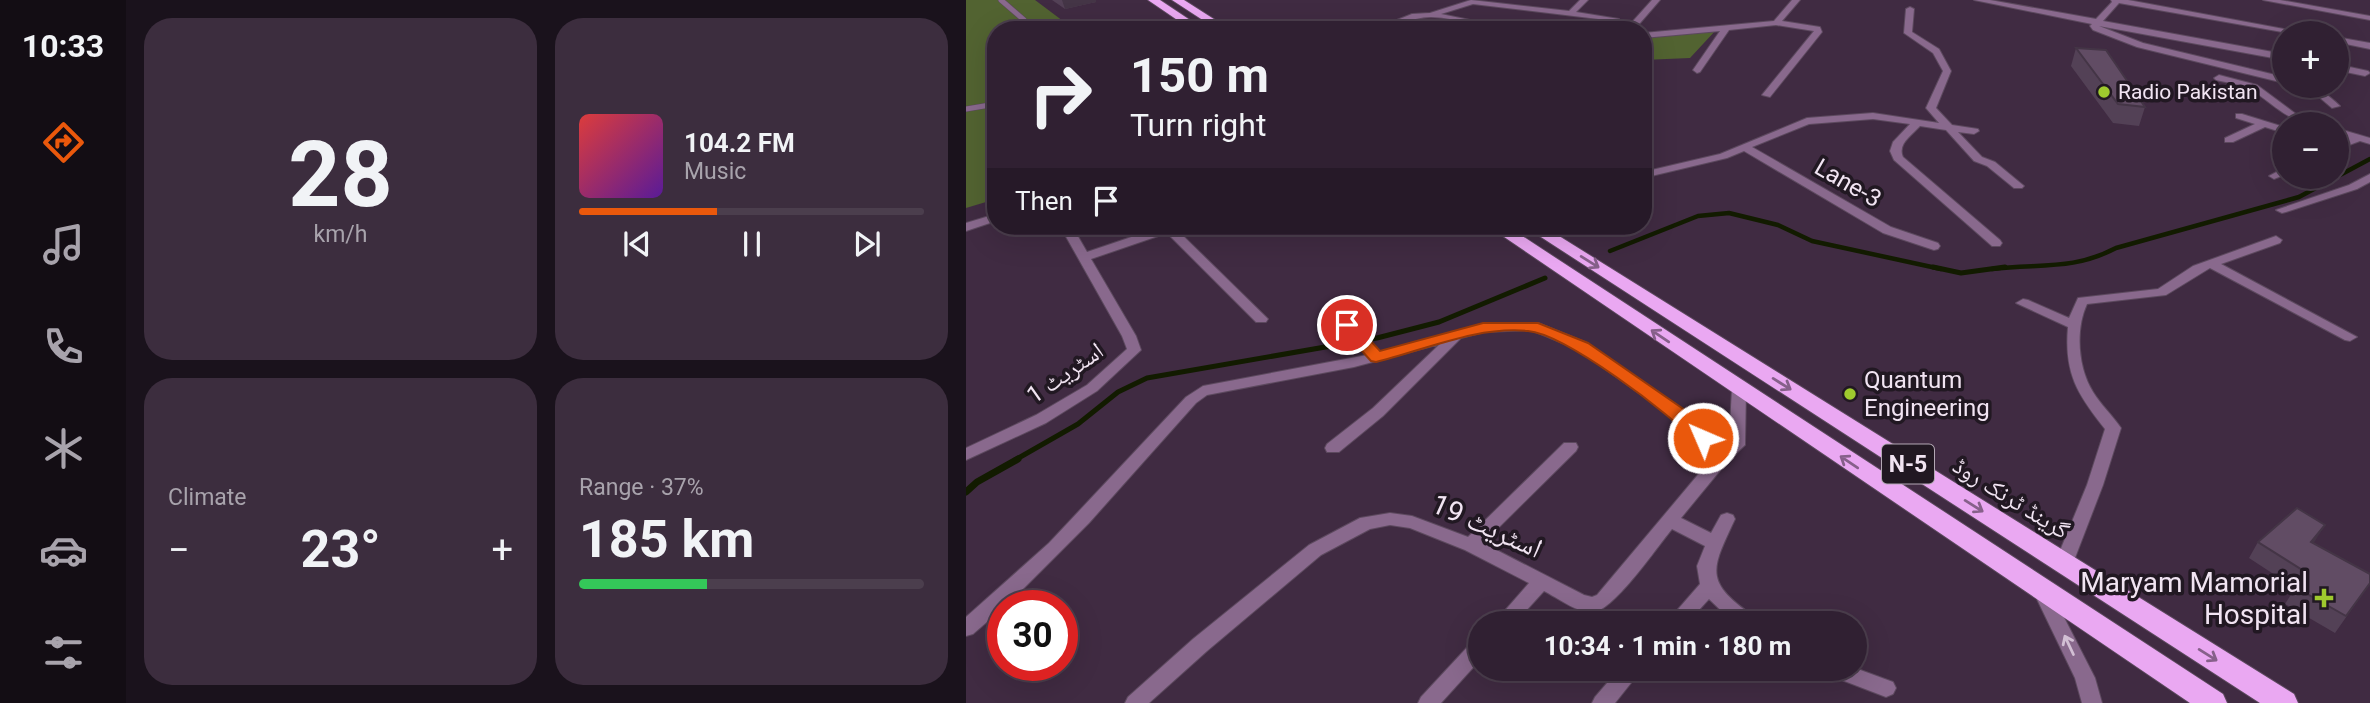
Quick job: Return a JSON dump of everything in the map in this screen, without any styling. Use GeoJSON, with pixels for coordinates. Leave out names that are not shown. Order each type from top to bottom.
{"type":"FeatureCollection","features":[{"type":"Feature","properties":{"kind":"highway"},"geometry":{"type":"LineString","coordinates":[[1153,0],[1186,21]]}},
{"type":"Feature","properties":{"kind":"highway"},"geometry":{"type":"LineString","coordinates":[[1177,0],[1211,21]]}},
{"type":"Feature","properties":{"kind":"highway","name":"N-5"},"geometry":{"type":"LineString","coordinates":[[1509,235],[2213,703]]}},
{"type":"Feature","properties":{"kind":"highway","name":"گرینڈ ٹرنک روڈ"},"geometry":{"type":"LineString","coordinates":[[1546,235],[2284,703]]}},
{"type":"Feature","properties":{"kind":"street"},"geometry":{"type":"LineString","coordinates":[[1570,14],[1584,0]]}},
{"type":"Feature","properties":{"kind":"street"},"geometry":{"type":"LineString","coordinates":[[1637,21],[1656,0]]}},
{"type":"Feature","properties":{"kind":"street"},"geometry":{"type":"LineString","coordinates":[[1776,23],[1796,0]]}},
{"type":"Feature","properties":{"kind":"street"},"geometry":{"type":"LineString","coordinates":[[1978,0],[2272,55]]}},
{"type":"Feature","properties":{"kind":"street"},"geometry":{"type":"LineString","coordinates":[[2272,28],[2117,0],[2094,26],[2140,45],[2272,77]]}},
{"type":"Feature","properties":{"kind":"street"},"geometry":{"type":"LineString","coordinates":[[2267,0],[2370,18]]}},
{"type":"Feature","properties":{"kind":"street"},"geometry":{"type":"LineString","coordinates":[[2332,11],[2336,0]]}},
{"type":"Feature","properties":{"kind":"street"},"geometry":{"type":"LineString","coordinates":[[1432,15],[1476,1],[1615,19]]}},
{"type":"Feature","properties":{"kind":"street"},"geometry":{"type":"LineString","coordinates":[[1910,9],[1908,33],[1936,51],[1947,71],[1931,108],[1979,159],[1991,164],[2018,186]]}},
{"type":"Feature","properties":{"kind":"street"},"geometry":{"type":"LineString","coordinates":[[1401,21],[1415,16],[1432,15],[1465,21]]}},
{"type":"Feature","properties":{"kind":"street"},"geometry":{"type":"LineString","coordinates":[[1652,35],[1776,23],[1813,27],[1818,32],[1767,95]]}},
{"type":"Feature","properties":{"kind":"street"},"geometry":{"type":"LineString","coordinates":[[1697,70],[1727,27]]}},
{"type":"Feature","properties":{"kind":"street"},"geometry":{"type":"LineString","coordinates":[[2349,42],[2370,46]]}},
{"type":"Feature","properties":{"kind":"street"},"geometry":{"type":"LineString","coordinates":[[2349,70],[2365,73]]}},
{"type":"Feature","properties":{"kind":"street"},"geometry":{"type":"LineString","coordinates":[[2219,78],[2254,87],[2288,112]]}},
{"type":"Feature","properties":{"kind":"street"},"geometry":{"type":"LineString","coordinates":[[2325,98],[2334,106]]}},
{"type":"Feature","properties":{"kind":"street","name":"Lane-3"},"geometry":{"type":"LineString","coordinates":[[1652,173],[1723,156],[1807,121],[1873,116],[1974,131]]}},
{"type":"Feature","properties":{"kind":"street"},"geometry":{"type":"LineString","coordinates":[[2239,116],[2272,126]]}},
{"type":"Feature","properties":{"kind":"street","name":"Lane-3"},"geometry":{"type":"LineString","coordinates":[[1917,123],[1897,144],[1895,151],[1898,158],[1996,243]]}},
{"type":"Feature","properties":{"kind":"street"},"geometry":{"type":"LineString","coordinates":[[2229,140],[2264,124]]}},
{"type":"Feature","properties":{"kind":"street","name":"Lane-3"},"geometry":{"type":"LineString","coordinates":[[1744,147],[1887,230],[1934,246]]}},
{"type":"Feature","properties":{"kind":"street"},"geometry":{"type":"LineString","coordinates":[[2282,210],[2353,187],[2370,177]]}},
{"type":"Feature","properties":{"kind":"street"},"geometry":{"type":"LineString","coordinates":[[966,227],[987,220]]}},
{"type":"Feature","properties":{"kind":"street","name":"اسٹریٹ 1"},"geometry":{"type":"LineString","coordinates":[[967,451],[1041,419],[1092,388],[1134,350],[1129,336],[1071,235]]}},
{"type":"Feature","properties":{"kind":"street"},"geometry":{"type":"LineString","coordinates":[[1084,257],[1148,235]]}},
{"type":"Feature","properties":{"kind":"street"},"geometry":{"type":"LineString","coordinates":[[1176,235],[1261,319]]}},
{"type":"Feature","properties":{"kind":"street"},"geometry":{"type":"LineString","coordinates":[[2064,563],[2095,485],[2113,428],[2090,400],[2078,375],[2074,325],[2079,304],[2083,301],[2161,292],[2197,269],[2276,240]]}},
{"type":"Feature","properties":{"kind":"street"},"geometry":{"type":"LineString","coordinates":[[2213,265],[2350,337]]}},
{"type":"Feature","properties":{"kind":"street"},"geometry":{"type":"LineString","coordinates":[[2023,303],[2074,325]]}},
{"type":"Feature","properties":{"kind":"street"},"geometry":{"type":"LineString","coordinates":[[1347,325],[1367,346]]}},
{"type":"Feature","properties":{"kind":"street"},"geometry":{"type":"LineString","coordinates":[[966,628],[996,604],[1072,533],[1197,395],[1367,346],[1458,335],[1483,328],[1533,326],[1582,346],[1686,419],[1721,458]]}},
{"type":"Feature","properties":{"kind":"street"},"geometry":{"type":"LineString","coordinates":[[1333,448],[1378,412],[1458,335]]}},
{"type":"Feature","properties":{"kind":"street","name":"اسٹریٹ 19"},"geometry":{"type":"LineString","coordinates":[[1135,703],[1199,645],[1315,550],[1366,523],[1390,519],[1412,522],[1471,545],[1592,605],[1604,600],[1721,458],[1737,445],[1739,389]]}},
{"type":"Feature","properties":{"kind":"street"},"geometry":{"type":"LineString","coordinates":[[1471,545],[1570,447]]}},
{"type":"Feature","properties":{"kind":"street"},"geometry":{"type":"LineString","coordinates":[[1727,519],[1706,564],[1709,587],[1731,611]]}},
{"type":"Feature","properties":{"kind":"street"},"geometry":{"type":"LineString","coordinates":[[1671,521],[1717,544]]}},
{"type":"Feature","properties":{"kind":"street"},"geometry":{"type":"LineString","coordinates":[[1514,611],[1542,581]]}},
{"type":"Feature","properties":{"kind":"street"},"geometry":{"type":"LineString","coordinates":[[1686,611],[1709,587]]}},
{"type":"Feature","properties":{"kind":"street"},"geometry":{"type":"LineString","coordinates":[[2041,590],[2085,678],[2092,703]]}},
{"type":"Feature","properties":{"kind":"street"},"geometry":{"type":"LineString","coordinates":[[1427,703],[1468,660]]}},
{"type":"Feature","properties":{"kind":"street"},"geometry":{"type":"LineString","coordinates":[[1601,703],[1621,681]]}},
{"type":"Feature","properties":{"kind":"street"},"geometry":{"type":"LineString","coordinates":[[1867,681],[1886,688]]}},
{"type":"Feature","properties":{"kind":"lane"},"geometry":{"type":"LineString","coordinates":[[1001,0],[1024,21]]}},
{"type":"Feature","properties":{"kind":"lane"},"geometry":{"type":"LineString","coordinates":[[966,109],[987,106]]}},
{"type":"Feature","properties":{"kind":"green space"},"geometry":{"type":"Polygon","coordinates":[[[966,0],[1035,0],[1063,21],[987,21],[987,202],[966,208],[966,0]]]}},
{"type":"Feature","properties":{"kind":"green space"},"geometry":{"type":"Polygon","coordinates":[[[1716,30],[1690,58],[1652,60],[1652,36],[1716,30]]]}},
{"type":"Feature","properties":{"kind":"building"},"geometry":{"type":"Polygon","coordinates":[[[2076,48],[2106,50],[2145,107],[2118,104],[2076,48]]]}},
{"type":"Feature","properties":{"kind":"building"},"geometry":{"type":"Polygon","coordinates":[[[2297,508],[2325,525],[2311,542],[2370,574],[2370,583],[2346,616],[2295,587],[2307,573],[2258,542],[2297,508]]]}},
{"type":"Feature","properties":{"kind":"waterway"},"geometry":{"type":"LineString","coordinates":[[1992,269],[2085,260],[2116,248],[2299,197],[2370,159]]}},
{"type":"Feature","properties":{"kind":"waterway"},"geometry":{"type":"LineString","coordinates":[[1652,234],[1698,216],[1729,213],[1778,225],[1812,241],[1941,269]]}},
{"type":"Feature","properties":{"kind":"waterway"},"geometry":{"type":"LineString","coordinates":[[1610,251],[1650,235]]}},
{"type":"Feature","properties":{"kind":"waterway"},"geometry":{"type":"LineString","coordinates":[[1933,267],[1961,273],[2005,267]]}},
{"type":"Feature","properties":{"kind":"waterway"},"geometry":{"type":"LineString","coordinates":[[1015,460],[1078,424],[1118,392],[1147,378],[1377,338],[1439,322],[1545,278]]}},
{"type":"Feature","properties":{"kind":"waterway"},"geometry":{"type":"LineString","coordinates":[[966,492],[977,482],[1018,459]]}},
{"type":"Feature","properties":{"kind":"place","name":"Radio Pakistan"},"geometry":{"type":"Point","coordinates":[2104,92]}},
{"type":"Feature","properties":{"kind":"place","name":"Quantum Engineering"},"geometry":{"type":"Point","coordinates":[1850,394]}},
{"type":"Feature","properties":{"kind":"place","name":"Maryam Mamorial Hospital"},"geometry":{"type":"Point","coordinates":[2324,598]}},
{"type":"Feature","properties":{"kind":"route"},"geometry":{"type":"LineString","coordinates":[[1347,325],[1376,357],[1483,328],[1533,326],[1582,346],[1686,419],[1703,438]]}}]}
